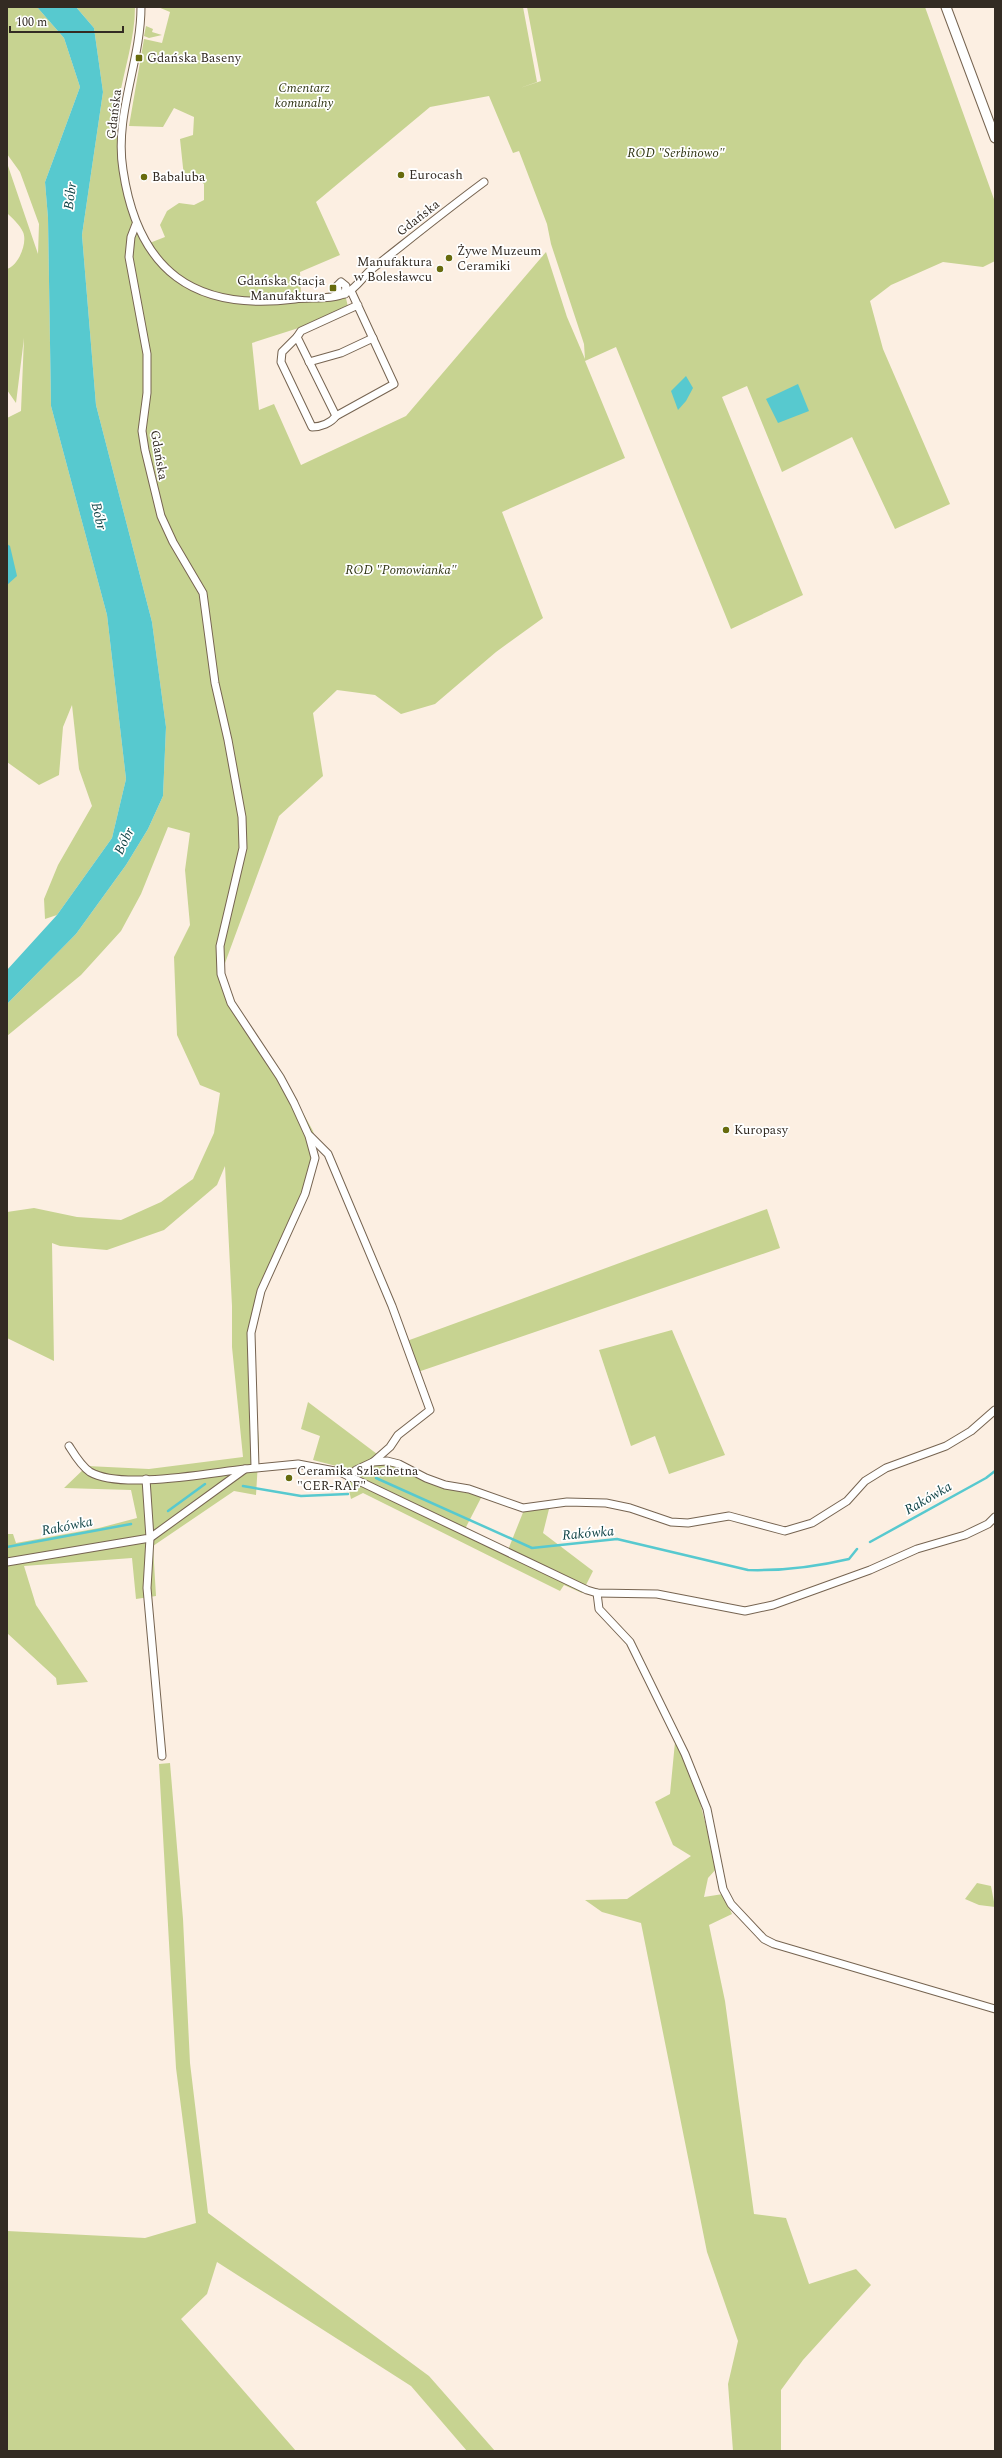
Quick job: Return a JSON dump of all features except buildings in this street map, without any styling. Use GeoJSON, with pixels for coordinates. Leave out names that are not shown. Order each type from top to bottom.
{"type":"FeatureCollection","features":[{"type":"Feature","properties":{"kind":"street","name":"Gdańska"},"geometry":{"type":"LineString","coordinates":[[141,7],[140,23],[124,114],[122,143],[123,169],[136,224],[153,254],[162,265],[186,286],[199,292],[258,302],[334,296],[348,292],[364,276],[484,182]]}},
{"type":"Feature","properties":{"kind":"street"},"geometry":{"type":"LineString","coordinates":[[946,7],[995,138]]}},
{"type":"Feature","properties":{"kind":"street","name":"Gdańska"},"geometry":{"type":"LineString","coordinates":[[136,224],[131,237],[129,258],[147,354],[147,393],[142,415],[142,431],[145,450],[161,516],[173,542],[203,592],[215,680],[234,770],[243,832],[240,866],[220,946],[221,974],[231,1003],[280,1077],[310,1136]]}},
{"type":"Feature","properties":{"kind":"street"},"geometry":{"type":"LineString","coordinates":[[334,296],[339,293],[337,286],[341,282],[346,286],[348,292],[358,305],[394,384],[336,416],[326,424],[318,427],[312,427],[281,362],[282,352],[301,331],[358,305]]}},
{"type":"Feature","properties":{"kind":"street"},"geometry":{"type":"LineString","coordinates":[[297,337],[336,416]]}},
{"type":"Feature","properties":{"kind":"street"},"geometry":{"type":"LineString","coordinates":[[309,362],[341,354],[373,338]]}},
{"type":"Feature","properties":{"kind":"street"},"geometry":{"type":"LineString","coordinates":[[310,1136],[328,1154],[392,1306],[430,1410],[398,1435],[390,1446],[373,1462],[356,1470],[349,1477]]}},
{"type":"Feature","properties":{"kind":"street"},"geometry":{"type":"LineString","coordinates":[[255,1467],[251,1333],[261,1291],[307,1187],[315,1158],[310,1136]]}},
{"type":"Feature","properties":{"kind":"street"},"geometry":{"type":"LineString","coordinates":[[373,1462],[387,1461],[399,1464],[426,1478],[445,1485],[469,1489],[524,1508],[567,1502],[606,1504],[630,1508],[671,1522],[688,1523],[729,1516],[785,1531],[812,1523],[847,1501],[865,1481],[886,1468],[946,1446],[972,1431],[995,1410]]}},
{"type":"Feature","properties":{"kind":"street"},"geometry":{"type":"LineString","coordinates":[[68,1446],[90,1472],[116,1479],[146,1479],[255,1467],[298,1464],[340,1472],[597,1593],[657,1594],[745,1612],[774,1605],[870,1570],[917,1549],[965,1535],[988,1524],[995,1517]]}},
{"type":"Feature","properties":{"kind":"street"},"geometry":{"type":"LineString","coordinates":[[390,1446],[391,1455],[399,1464]]}},
{"type":"Feature","properties":{"kind":"street"},"geometry":{"type":"LineString","coordinates":[[7,1562],[150,1538],[245,1469]]}},
{"type":"Feature","properties":{"kind":"street"},"geometry":{"type":"LineString","coordinates":[[146,1479],[150,1538],[147,1588],[162,1756]]}},
{"type":"Feature","properties":{"kind":"street"},"geometry":{"type":"LineString","coordinates":[[597,1593],[599,1609],[630,1642],[685,1754],[707,1809],[723,1889],[730,1904],[764,1939],[774,1944],[995,2009]]}},
{"type":"Feature","properties":{"kind":"green space"},"geometry":{"type":"Polygon","coordinates":[[[7,7],[37,7],[64,38],[80,87],[45,182],[48,218],[51,406],[107,615],[126,779],[112,838],[57,915],[45,919],[44,899],[58,865],[92,806],[79,769],[72,705],[63,727],[59,775],[39,785],[7,762],[7,418],[21,411],[24,338],[16,403],[7,390],[7,269],[15,264],[21,254],[24,237],[20,227],[7,213],[7,163],[38,254],[39,224],[20,172],[7,154],[7,7]]]}},
{"type":"Feature","properties":{"kind":"green space"},"geometry":{"type":"Polygon","coordinates":[[[76,7],[135,7],[133,31],[119,100],[117,137],[122,174],[127,192],[139,227],[147,244],[165,237],[160,225],[167,211],[179,203],[194,205],[204,200],[204,184],[197,178],[184,177],[180,139],[193,135],[194,117],[174,108],[163,127],[129,126],[144,39],[162,43],[170,12],[158,7],[523,7],[537,82],[520,88],[541,81],[527,7],[925,7],[995,202],[995,261],[983,267],[943,262],[891,285],[870,301],[883,349],[950,504],[895,529],[852,437],[782,472],[747,386],[722,397],[803,595],[731,629],[616,347],[585,361],[625,458],[502,512],[543,618],[496,652],[435,704],[401,714],[375,695],[337,690],[313,713],[323,776],[279,816],[221,974],[237,1013],[289,1088],[313,1131],[317,1148],[312,1177],[266,1284],[252,1339],[259,1445],[256,1495],[234,1491],[153,1546],[156,1596],[136,1599],[132,1558],[24,1566],[36,1605],[88,1682],[57,1685],[56,1678],[7,1633],[7,1534],[13,1534],[16,1543],[99,1528],[137,1518],[131,1490],[64,1488],[87,1466],[149,1469],[243,1457],[232,1347],[232,1306],[225,1166],[217,1185],[164,1230],[107,1250],[60,1246],[52,1243],[54,1361],[7,1338],[7,1212],[34,1208],[77,1217],[121,1220],[161,1202],[193,1179],[214,1133],[220,1093],[200,1085],[177,1035],[174,957],[190,925],[185,870],[190,833],[168,827],[141,894],[121,931],[81,975],[7,1036],[7,1004],[76,934],[126,865],[148,829],[163,796],[166,727],[152,622],[96,405],[82,235],[103,92],[94,28],[76,7]],[[489,96],[430,107],[316,202],[340,255],[300,272],[301,296],[345,294],[348,307],[311,324],[252,343],[259,410],[274,404],[301,465],[406,416],[546,252],[567,317],[585,359],[584,344],[551,244],[547,224],[519,151],[513,153],[489,96]]]}},
{"type":"Feature","properties":{"kind":"green space"},"geometry":{"type":"Polygon","coordinates":[[[146,26],[153,29],[152,32],[162,35],[149,38],[144,36],[146,26]]]}},
{"type":"Feature","properties":{"kind":"green space"},"geometry":{"type":"Polygon","coordinates":[[[767,1209],[780,1248],[412,1374],[404,1342],[767,1209]]]}},
{"type":"Feature","properties":{"kind":"green space"},"geometry":{"type":"Polygon","coordinates":[[[672,1330],[725,1455],[669,1474],[655,1436],[631,1446],[599,1350],[672,1330]]]}},
{"type":"Feature","properties":{"kind":"green space"},"geometry":{"type":"Polygon","coordinates":[[[308,1402],[377,1454],[438,1487],[482,1496],[465,1529],[508,1550],[524,1510],[550,1505],[543,1533],[593,1571],[582,1593],[564,1585],[560,1591],[363,1493],[351,1499],[344,1468],[313,1460],[320,1436],[301,1429],[308,1402]]]}},
{"type":"Feature","properties":{"kind":"green space"},"geometry":{"type":"Polygon","coordinates":[[[675,1742],[696,1787],[717,1868],[708,1878],[704,1897],[723,1894],[732,1914],[709,1925],[725,2001],[754,2214],[786,2218],[809,2284],[856,2269],[871,2285],[803,2360],[781,2390],[781,2451],[733,2451],[728,2384],[738,2341],[707,2252],[641,1923],[602,1912],[585,1900],[627,1899],[691,1856],[673,1845],[655,1802],[670,1794],[675,1742]]]}},
{"type":"Feature","properties":{"kind":"green space"},"geometry":{"type":"Polygon","coordinates":[[[170,1763],[183,1919],[190,2063],[208,2213],[429,2376],[495,2451],[467,2451],[411,2386],[217,2262],[207,2294],[181,2319],[296,2451],[7,2451],[7,2231],[145,2238],[196,2223],[176,2068],[159,1764],[170,1763]]]}},
{"type":"Feature","properties":{"kind":"green space"},"geometry":{"type":"Polygon","coordinates":[[[977,1883],[991,1886],[995,1907],[979,1905],[965,1899],[977,1883]]]}},
{"type":"Feature","properties":{"kind":"water","name":"Bóbr"},"geometry":{"type":"Polygon","coordinates":[[[37,7],[76,7],[94,28],[103,92],[82,235],[96,405],[152,622],[166,727],[163,796],[148,829],[126,865],[76,934],[7,1004],[7,970],[57,915],[112,838],[126,779],[107,615],[51,406],[48,218],[45,182],[80,87],[64,38],[37,7]]]}},
{"type":"Feature","properties":{"kind":"water"},"geometry":{"type":"Polygon","coordinates":[[[686,376],[693,388],[686,401],[678,410],[671,391],[686,376]]]}},
{"type":"Feature","properties":{"kind":"water"},"geometry":{"type":"Polygon","coordinates":[[[798,384],[809,411],[778,423],[766,399],[798,384]]]}},
{"type":"Feature","properties":{"kind":"water"},"geometry":{"type":"Polygon","coordinates":[[[7,544],[10,546],[17,576],[7,585],[7,544]]]}},
{"type":"Feature","properties":{"kind":"waterway","name":"Rakówka"},"geometry":{"type":"LineString","coordinates":[[870,1542],[986,1478],[995,1471]]}},
{"type":"Feature","properties":{"kind":"waterway","name":"Rakówka"},"geometry":{"type":"LineString","coordinates":[[376,1478],[532,1548],[617,1539],[748,1570],[799,1568],[836,1562],[849,1559],[857,1549]]}},
{"type":"Feature","properties":{"kind":"waterway","name":"Rakówka"},"geometry":{"type":"LineString","coordinates":[[168,1511],[205,1484]]}},
{"type":"Feature","properties":{"kind":"waterway","name":"Rakówka"},"geometry":{"type":"LineString","coordinates":[[243,1486],[301,1496],[348,1494]]}},
{"type":"Feature","properties":{"kind":"waterway","name":"Rakówka"},"geometry":{"type":"LineString","coordinates":[[7,1547],[131,1524]]}},
{"type":"Feature","properties":{"kind":"place","name":"Gdańska Baseny"},"geometry":{"type":"Point","coordinates":[139,58]}},
{"type":"Feature","properties":{"kind":"place","name":"Eurocash"},"geometry":{"type":"Point","coordinates":[401,175]}},
{"type":"Feature","properties":{"kind":"place","name":"Babaluba"},"geometry":{"type":"Point","coordinates":[144,177]}},
{"type":"Feature","properties":{"kind":"place","name":"Żywe Muzeum Ceramiki"},"geometry":{"type":"Point","coordinates":[449,258]}},
{"type":"Feature","properties":{"kind":"place","name":"Manufaktura w Bolesławcu"},"geometry":{"type":"Point","coordinates":[440,269]}},
{"type":"Feature","properties":{"kind":"place","name":"Gdańska Stacja Manufaktura"},"geometry":{"type":"Point","coordinates":[333,288]}},
{"type":"Feature","properties":{"kind":"place","name":"Kuropasy"},"geometry":{"type":"Point","coordinates":[726,1130]}},
{"type":"Feature","properties":{"kind":"place","name":"Ceramika Szlachetna \"CER-RAF\""},"geometry":{"type":"Point","coordinates":[289,1478]}},
{"type":"Feature","properties":{"kind":"park label","name":"Cmentarz komunalny"},"geometry":{"type":"Point","coordinates":[304,96]}},
{"type":"Feature","properties":{"kind":"park label","name":"ROD \"Serbinowo\""},"geometry":{"type":"Point","coordinates":[676,153]}},
{"type":"Feature","properties":{"kind":"park label","name":"ROD \"Pomowianka\""},"geometry":{"type":"Point","coordinates":[401,570]}}]}
